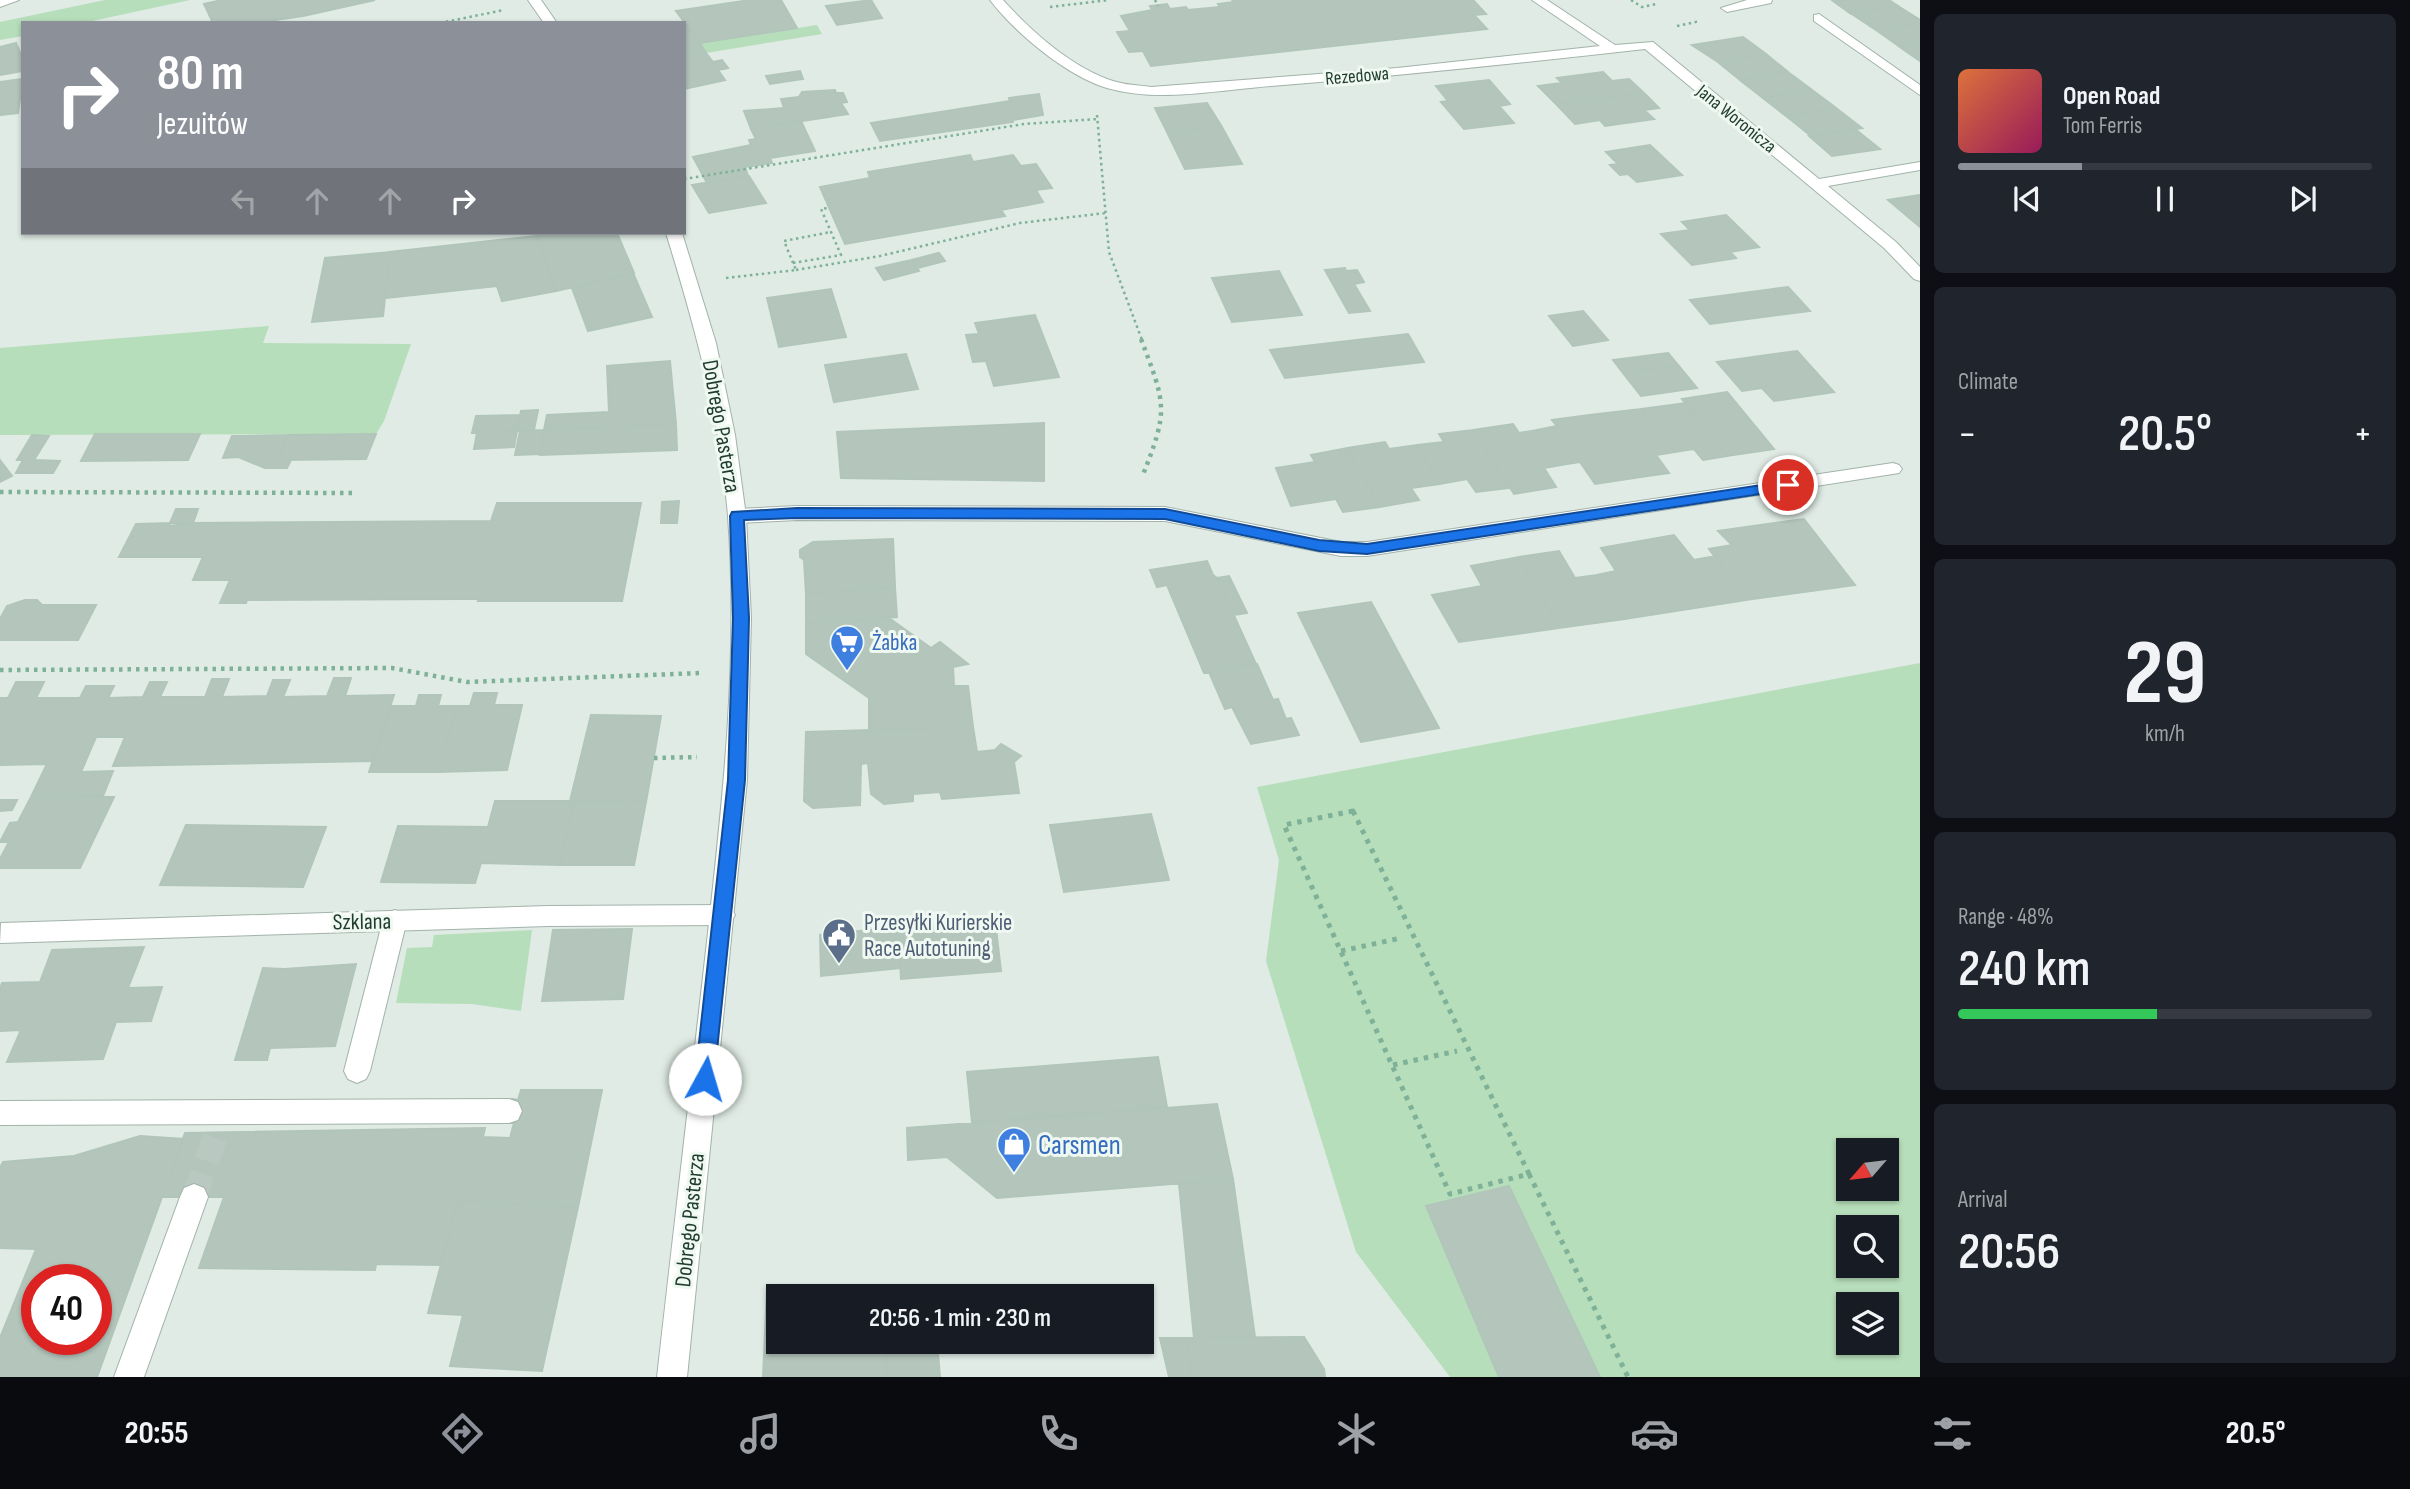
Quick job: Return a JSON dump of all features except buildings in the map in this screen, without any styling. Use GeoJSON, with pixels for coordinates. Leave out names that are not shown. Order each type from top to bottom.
{"type":"FeatureCollection","features":[{"type":"Feature","properties":{"kind":"street"},"geometry":{"type":"LineString","coordinates":[[0,3],[13,0]]}},
{"type":"Feature","properties":{"kind":"street"},"geometry":{"type":"LineString","coordinates":[[534,0],[550,21]]}},
{"type":"Feature","properties":{"kind":"street"},"geometry":{"type":"LineString","coordinates":[[996,0],[1006,12],[1054,51],[1102,82]]}},
{"type":"Feature","properties":{"kind":"street"},"geometry":{"type":"LineString","coordinates":[[1538,0],[1573,25],[1586,29],[1612,49]]}},
{"type":"Feature","properties":{"kind":"street"},"geometry":{"type":"LineString","coordinates":[[1727,8],[1766,0]]}},
{"type":"Feature","properties":{"kind":"street"},"geometry":{"type":"LineString","coordinates":[[1819,18],[1920,91]]}},
{"type":"Feature","properties":{"kind":"street","name":"Jana Woronicza"},"geometry":{"type":"LineString","coordinates":[[1612,49],[1648,45],[1890,245],[1920,275]]}},
{"type":"Feature","properties":{"kind":"street","name":"Rezedowa"},"geometry":{"type":"LineString","coordinates":[[1102,82],[1151,91],[1171,90],[1397,72],[1612,49]]}},
{"type":"Feature","properties":{"kind":"street"},"geometry":{"type":"LineString","coordinates":[[1817,184],[1920,166]]}},
{"type":"Feature","properties":{"kind":"street","name":"Dobrego Pasterza"},"geometry":{"type":"LineString","coordinates":[[672,1377],[736,780],[741,656],[737,516],[726,435],[708,343],[675,235]]}},
{"type":"Feature","properties":{"kind":"street"},"geometry":{"type":"LineString","coordinates":[[737,516],[797,513],[1165,514],[1330,547],[1367,549],[1893,469]]}},
{"type":"Feature","properties":{"kind":"street","name":"Szklana"},"geometry":{"type":"LineString","coordinates":[[1,933],[395,920],[723,915]]}},
{"type":"Feature","properties":{"kind":"street"},"geometry":{"type":"LineString","coordinates":[[357,1071],[395,920]]}},
{"type":"Feature","properties":{"kind":"street"},"geometry":{"type":"LineString","coordinates":[[0,1113],[220,1123],[509,1111]]}},
{"type":"Feature","properties":{"kind":"street"},"geometry":{"type":"LineString","coordinates":[[130,1377],[194,1197]]}},
{"type":"Feature","properties":{"kind":"path"},"geometry":{"type":"LineString","coordinates":[[1006,12],[1109,0]]}},
{"type":"Feature","properties":{"kind":"path"},"geometry":{"type":"LineString","coordinates":[[1155,0],[1158,6]]}},
{"type":"Feature","properties":{"kind":"path"},"geometry":{"type":"LineString","coordinates":[[1631,0],[1643,7],[1656,4]]}},
{"type":"Feature","properties":{"kind":"path"},"geometry":{"type":"LineString","coordinates":[[450,21],[510,9]]}},
{"type":"Feature","properties":{"kind":"path"},"geometry":{"type":"LineString","coordinates":[[1670,27],[1707,20]]}},
{"type":"Feature","properties":{"kind":"path"},"geometry":{"type":"LineString","coordinates":[[1102,82],[1093,93],[1098,119],[1109,252],[1161,392],[1165,410],[1160,432],[1142,479]]}},
{"type":"Feature","properties":{"kind":"path"},"geometry":{"type":"LineString","coordinates":[[686,179],[1024,124],[1098,119]]}},
{"type":"Feature","properties":{"kind":"path"},"geometry":{"type":"LineString","coordinates":[[793,263],[841,255],[821,209],[829,208]]}},
{"type":"Feature","properties":{"kind":"path"},"geometry":{"type":"LineString","coordinates":[[718,279],[881,256],[969,233],[1069,213],[1106,213]]}},
{"type":"Feature","properties":{"kind":"path"},"geometry":{"type":"LineString","coordinates":[[796,270],[784,241],[831,232]]}},
{"type":"Feature","properties":{"kind":"path"},"geometry":{"type":"LineString","coordinates":[[0,492],[355,492]]}},
{"type":"Feature","properties":{"kind":"path"},"geometry":{"type":"LineString","coordinates":[[0,670],[392,668],[441,679],[467,681],[704,673]]}},
{"type":"Feature","properties":{"kind":"path"},"geometry":{"type":"LineString","coordinates":[[654,758],[697,757]]}},
{"type":"Feature","properties":{"kind":"path"},"geometry":{"type":"LineString","coordinates":[[1530,1174],[1450,1194],[1284,824],[1353,811],[1530,1174],[1628,1377]]}},
{"type":"Feature","properties":{"kind":"path"},"geometry":{"type":"LineString","coordinates":[[1341,951],[1401,938]]}},
{"type":"Feature","properties":{"kind":"path"},"geometry":{"type":"LineString","coordinates":[[1393,1065],[1457,1051]]}},
{"type":"Feature","properties":{"kind":"green space"},"geometry":{"type":"Polygon","coordinates":[[[105,0],[190,0],[92,21],[21,21],[21,36],[0,40],[0,22],[105,0]]]}},
{"type":"Feature","properties":{"kind":"green space"},"geometry":{"type":"Polygon","coordinates":[[[817,25],[822,34],[706,53],[700,43],[817,25]]]}},
{"type":"Feature","properties":{"kind":"green space"},"geometry":{"type":"Polygon","coordinates":[[[269,326],[263,343],[411,344],[384,421],[376,434],[0,435],[0,348],[269,326]]]}},
{"type":"Feature","properties":{"kind":"green space"},"geometry":{"type":"Polygon","coordinates":[[[1920,663],[1920,1377],[1450,1377],[1356,1252],[1266,961],[1279,860],[1257,787],[1920,663]]]}},
{"type":"Feature","properties":{"kind":"green space"},"geometry":{"type":"Polygon","coordinates":[[[532,930],[521,1011],[472,1004],[396,1003],[407,948],[432,947],[434,935],[532,930]]]}},
{"type":"Feature","properties":{"kind":"tunnel"},"geometry":{"type":"LineString","coordinates":[[194,1197],[217,1132]]}},
{"type":"Feature","properties":{"kind":"place","name":"Żabka"},"geometry":{"type":"Point","coordinates":[847,672]}},
{"type":"Feature","properties":{"kind":"place","name":"Przesyłki Kurierskie Race Autotuning"},"geometry":{"type":"Point","coordinates":[839,965]}},
{"type":"Feature","properties":{"kind":"place","name":"Carsmen"},"geometry":{"type":"Point","coordinates":[1014,1174]}},
{"type":"Feature","properties":{"kind":"route"},"geometry":{"type":"LineString","coordinates":[[705,1079],[736,780],[741,656],[737,516],[797,513],[1165,514],[1341,549],[1367,549],[1788,485]]}}]}
